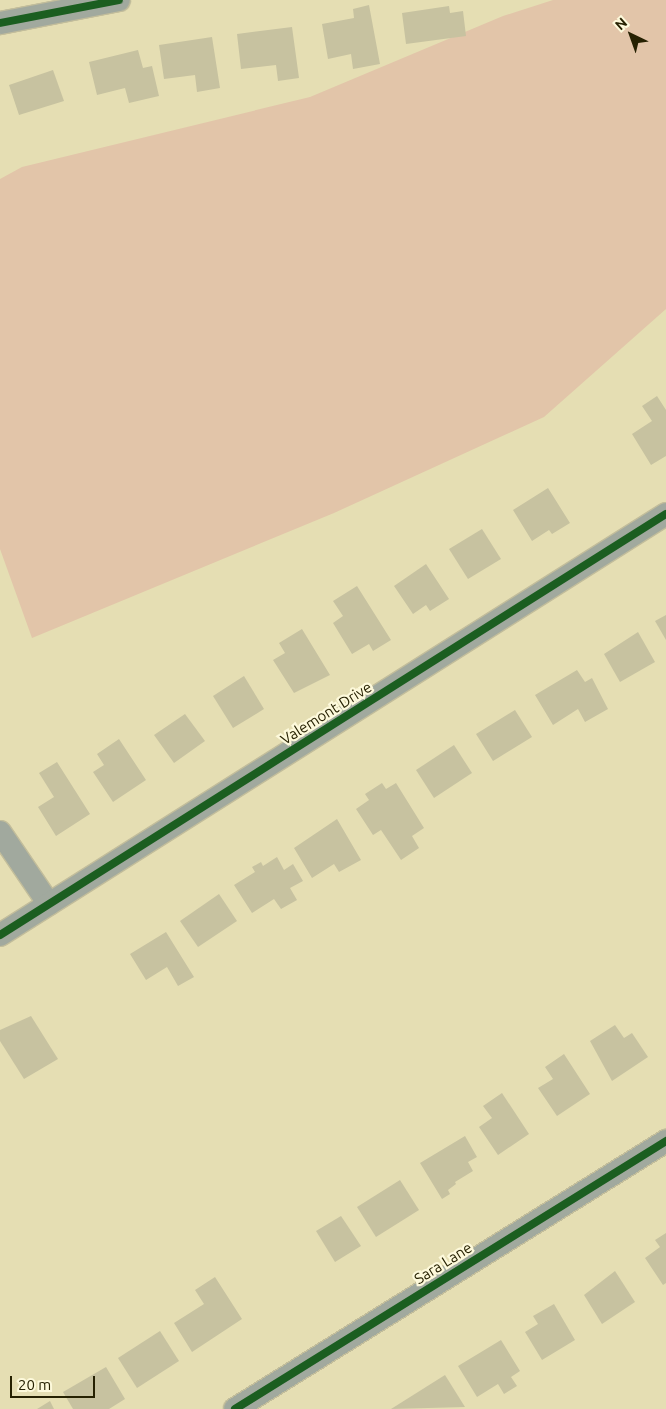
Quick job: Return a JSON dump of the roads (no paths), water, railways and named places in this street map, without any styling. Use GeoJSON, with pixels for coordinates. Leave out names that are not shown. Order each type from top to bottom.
{"type":"FeatureCollection","features":[{"type":"Feature","properties":{"kind":"street"},"geometry":{"type":"LineString","coordinates":[[0,23],[119,0]]}},
{"type":"Feature","properties":{"kind":"street","name":"Valemont Drive"},"geometry":{"type":"LineString","coordinates":[[0,935],[666,514]]}},
{"type":"Feature","properties":{"kind":"street"},"geometry":{"type":"LineString","coordinates":[[0,832],[49,904]]}},
{"type":"Feature","properties":{"kind":"street","name":"Sara Lane"},"geometry":{"type":"LineString","coordinates":[[235,1409],[666,1141]]}}]}
